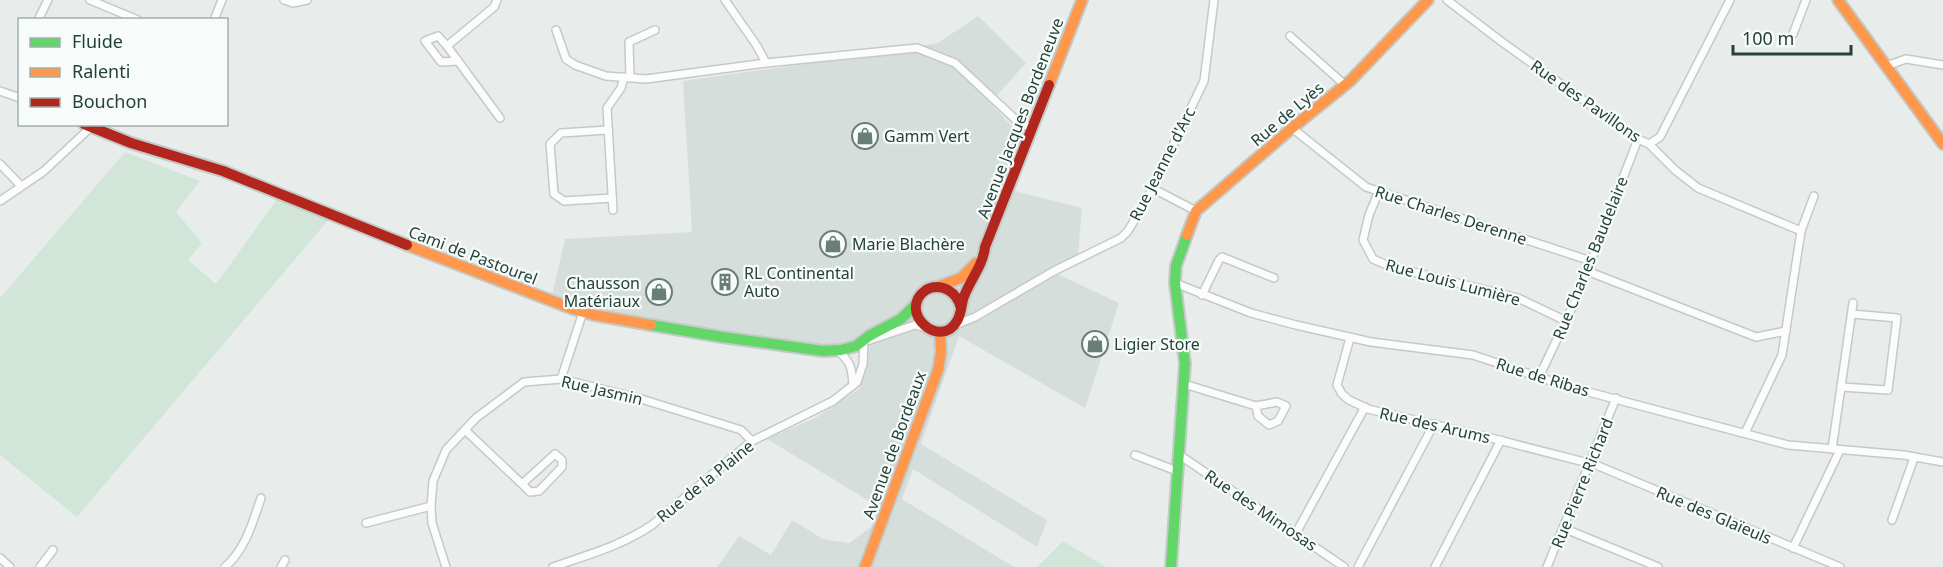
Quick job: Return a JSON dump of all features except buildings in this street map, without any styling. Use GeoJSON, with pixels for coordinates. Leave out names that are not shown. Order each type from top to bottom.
{"type":"FeatureCollection","features":[{"type":"Feature","properties":{"kind":"street"},"geometry":{"type":"LineString","coordinates":[[39,18],[48,0]]}},
{"type":"Feature","properties":{"kind":"street"},"geometry":{"type":"LineString","coordinates":[[90,0],[133,18]]}},
{"type":"Feature","properties":{"kind":"street"},"geometry":{"type":"LineString","coordinates":[[215,18],[222,0]]}},
{"type":"Feature","properties":{"kind":"street"},"geometry":{"type":"LineString","coordinates":[[285,0],[293,3],[307,0]]}},
{"type":"Feature","properties":{"kind":"street"},"geometry":{"type":"LineString","coordinates":[[447,46],[494,7],[497,0]]}},
{"type":"Feature","properties":{"kind":"street"},"geometry":{"type":"LineString","coordinates":[[725,0],[766,63]]}},
{"type":"Feature","properties":{"kind":"street","name":"Avenue Jacques Bordeneuve"},"geometry":{"type":"LineString","coordinates":[[937,286],[965,276],[985,247],[1082,0]]}},
{"type":"Feature","properties":{"kind":"street","name":"Rue Jeanne d'Arc"},"geometry":{"type":"LineString","coordinates":[[953,326],[979,315],[1054,271],[1121,238],[1128,231],[1152,188],[1204,81],[1214,0]]}},
{"type":"Feature","properties":{"kind":"street","name":"Rue de Lyès"},"geometry":{"type":"LineString","coordinates":[[1196,211],[1345,85],[1428,0]]}},
{"type":"Feature","properties":{"kind":"street","name":"Rue des Pavillons"},"geometry":{"type":"LineString","coordinates":[[1447,0],[1638,139],[1649,144],[1660,137],[1730,0]]}},
{"type":"Feature","properties":{"kind":"street"},"geometry":{"type":"LineString","coordinates":[[1838,0],[1943,144]]}},
{"type":"Feature","properties":{"kind":"street"},"geometry":{"type":"LineString","coordinates":[[1793,34],[1802,1]]}},
{"type":"Feature","properties":{"kind":"street"},"geometry":{"type":"LineString","coordinates":[[556,30],[566,59],[574,65],[606,75],[646,79],[766,63],[917,48],[955,63],[1016,120],[1031,128]]}},
{"type":"Feature","properties":{"kind":"street"},"geometry":{"type":"LineString","coordinates":[[613,210],[607,108],[627,77],[629,42],[656,30]]}},
{"type":"Feature","properties":{"kind":"street"},"geometry":{"type":"LineString","coordinates":[[458,61],[441,62],[425,41],[438,36],[447,46],[500,118]]}},
{"type":"Feature","properties":{"kind":"street"},"geometry":{"type":"LineString","coordinates":[[1290,36],[1345,85]]}},
{"type":"Feature","properties":{"kind":"street"},"geometry":{"type":"LineString","coordinates":[[1886,66],[1906,59],[1943,65]]}},
{"type":"Feature","properties":{"kind":"street"},"geometry":{"type":"LineString","coordinates":[[0,91],[18,97]]}},
{"type":"Feature","properties":{"kind":"street"},"geometry":{"type":"LineString","coordinates":[[0,201],[44,171],[88,126]]}},
{"type":"Feature","properties":{"kind":"street","name":"Cami de Pastourel"},"geometry":{"type":"LineString","coordinates":[[88,126],[131,143],[223,171],[388,238],[583,312],[722,337],[823,351],[856,346],[869,336],[901,319],[916,303]]}},
{"type":"Feature","properties":{"kind":"street","name":"Rue Charles Derenne"},"geometry":{"type":"LineString","coordinates":[[1292,128],[1366,187],[1591,261]]}},
{"type":"Feature","properties":{"kind":"street"},"geometry":{"type":"LineString","coordinates":[[608,130],[561,133],[550,144],[554,194],[564,201],[612,198]]}},
{"type":"Feature","properties":{"kind":"street","name":"Rue Charles Baudelaire"},"geometry":{"type":"LineString","coordinates":[[1539,377],[1587,272],[1638,139]]}},
{"type":"Feature","properties":{"kind":"street"},"geometry":{"type":"LineString","coordinates":[[1649,144],[1675,170],[1698,188],[1801,231]]}},
{"type":"Feature","properties":{"kind":"street"},"geometry":{"type":"LineString","coordinates":[[0,164],[21,186]]}},
{"type":"Feature","properties":{"kind":"street"},"geometry":{"type":"LineString","coordinates":[[1152,188],[1196,211],[1176,266],[1175,283],[1184,354],[1184,384],[1171,567]]}},
{"type":"Feature","properties":{"kind":"street","name":"Rue Louis Lumière"},"geometry":{"type":"LineString","coordinates":[[1379,191],[1369,215],[1363,240],[1372,259],[1389,266],[1518,298],[1566,321]]}},
{"type":"Feature","properties":{"kind":"street"},"geometry":{"type":"LineString","coordinates":[[1745,433],[1782,355],[1801,231],[1815,196]]}},
{"type":"Feature","properties":{"kind":"street","name":"Avenue Jacques Bordeneuve"},"geometry":{"type":"LineString","coordinates":[[961,308],[964,296],[984,255],[985,247]]}},
{"type":"Feature","properties":{"kind":"street"},"geometry":{"type":"LineString","coordinates":[[1202,295],[1222,257],[1274,278]]}},
{"type":"Feature","properties":{"kind":"street"},"geometry":{"type":"LineString","coordinates":[[1587,272],[1756,337],[1786,331]]}},
{"type":"Feature","properties":{"kind":"street","name":"Rue de Ribas"},"geometry":{"type":"LineString","coordinates":[[1175,283],[1251,313],[1350,338],[1473,355],[1566,386],[1788,445],[1904,455],[1943,462]]}},
{"type":"Feature","properties":{"kind":"street"},"geometry":{"type":"LineString","coordinates":[[937,286],[954,293],[958,297],[961,308],[958,321],[940,332],[924,327],[918,318],[916,303],[925,291],[937,286]]}},
{"type":"Feature","properties":{"kind":"street"},"geometry":{"type":"LineString","coordinates":[[1793,548],[1836,450],[1841,387],[1853,303]]}},
{"type":"Feature","properties":{"kind":"street"},"geometry":{"type":"LineString","coordinates":[[961,308],[979,315]]}},
{"type":"Feature","properties":{"kind":"street"},"geometry":{"type":"LineString","coordinates":[[561,379],[583,312]]}},
{"type":"Feature","properties":{"kind":"street"},"geometry":{"type":"LineString","coordinates":[[1841,387],[1888,390],[1898,318],[1852,314]]}},
{"type":"Feature","properties":{"kind":"street","name":"Cami de Pastourel"},"geometry":{"type":"LineString","coordinates":[[864,341],[915,325],[924,327]]}},
{"type":"Feature","properties":{"kind":"street","name":"Avenue de Bordeaux"},"geometry":{"type":"LineString","coordinates":[[865,567],[938,370],[941,351],[940,332]]}},
{"type":"Feature","properties":{"kind":"street","name":"Rue des Arums"},"geometry":{"type":"LineString","coordinates":[[1350,338],[1337,385],[1349,400],[1365,407],[1502,440],[1588,464]]}},
{"type":"Feature","properties":{"kind":"street"},"geometry":{"type":"LineString","coordinates":[[853,385],[860,377],[864,341]]}},
{"type":"Feature","properties":{"kind":"street"},"geometry":{"type":"LineString","coordinates":[[837,350],[850,365],[853,372],[853,385]]}},
{"type":"Feature","properties":{"kind":"street","name":"Rue Jasmin"},"geometry":{"type":"LineString","coordinates":[[446,567],[432,523],[431,506],[433,481],[446,450],[476,418],[524,382],[561,379],[638,398],[741,430],[752,441]]}},
{"type":"Feature","properties":{"kind":"street"},"geometry":{"type":"LineString","coordinates":[[1184,384],[1256,406]]}},
{"type":"Feature","properties":{"kind":"street","name":"Rue de la Plaine"},"geometry":{"type":"LineString","coordinates":[[553,567],[620,544],[636,536],[667,513],[752,441],[833,401],[853,385]]}},
{"type":"Feature","properties":{"kind":"street","name":"Rue Pierre Richard"},"geometry":{"type":"LineString","coordinates":[[1547,567],[1616,398]]}},
{"type":"Feature","properties":{"kind":"street"},"geometry":{"type":"LineString","coordinates":[[1296,533],[1365,407]]}},
{"type":"Feature","properties":{"kind":"street"},"geometry":{"type":"LineString","coordinates":[[1358,567],[1434,424]]}},
{"type":"Feature","properties":{"kind":"street"},"geometry":{"type":"LineString","coordinates":[[465,430],[530,492],[539,491],[562,467],[562,460],[555,454],[522,484]]}},
{"type":"Feature","properties":{"kind":"street"},"geometry":{"type":"LineString","coordinates":[[1435,567],[1502,440]]}},
{"type":"Feature","properties":{"kind":"street","name":"Rue des Mimosas"},"geometry":{"type":"LineString","coordinates":[[1178,454],[1344,567]]}},
{"type":"Feature","properties":{"kind":"street"},"geometry":{"type":"LineString","coordinates":[[1135,455],[1177,471]]}},
{"type":"Feature","properties":{"kind":"street"},"geometry":{"type":"LineString","coordinates":[[1892,520],[1914,458]]}},
{"type":"Feature","properties":{"kind":"street","name":"Rue des Glaïeuls"},"geometry":{"type":"LineString","coordinates":[[1588,464],[1596,465],[1840,567]]}},
{"type":"Feature","properties":{"kind":"street"},"geometry":{"type":"LineString","coordinates":[[225,567],[231,562],[250,531],[261,498]]}},
{"type":"Feature","properties":{"kind":"street"},"geometry":{"type":"LineString","coordinates":[[366,523],[431,506]]}},
{"type":"Feature","properties":{"kind":"street"},"geometry":{"type":"LineString","coordinates":[[1563,528],[1658,567]]}},
{"type":"Feature","properties":{"kind":"street"},"geometry":{"type":"LineString","coordinates":[[40,567],[53,550]]}},
{"type":"Feature","properties":{"kind":"street"},"geometry":{"type":"LineString","coordinates":[[0,558],[10,567]]}},
{"type":"Feature","properties":{"kind":"shaded area"},"geometry":{"type":"Polygon","coordinates":[[[978,16],[1026,63],[990,103],[1021,136],[1002,188],[1082,208],[1078,254],[1049,270],[1119,303],[1085,408],[959,336],[921,444],[1047,520],[1037,547],[913,469],[902,499],[1014,567],[717,567],[739,536],[771,555],[792,520],[823,539],[849,543],[871,527],[879,507],[767,439],[817,417],[860,388],[870,343],[821,346],[685,326],[618,313],[552,296],[565,239],[692,232],[683,81],[938,43],[978,16]]]}},
{"type":"Feature","properties":{"kind":"green space"},"geometry":{"type":"Polygon","coordinates":[[[125,152],[200,181],[176,212],[202,243],[188,260],[216,284],[280,195],[330,218],[77,517],[0,455],[0,298],[125,152]]]}},
{"type":"Feature","properties":{"kind":"green space"},"geometry":{"type":"Polygon","coordinates":[[[1063,541],[1106,567],[1037,567],[1063,541]]]}},
{"type":"Feature","properties":{"kind":"traffic: fast"},"geometry":{"type":"LineString","coordinates":[[1171,567],[1185,364],[1175,283],[1176,266],[1187,235]]}},
{"type":"Feature","properties":{"kind":"traffic: fast"},"geometry":{"type":"LineString","coordinates":[[651,325],[823,351],[841,350],[856,346],[869,336],[901,319],[917,303]]}},
{"type":"Feature","properties":{"kind":"traffic: slow"},"geometry":{"type":"LineString","coordinates":[[1049,85],[1082,0]]}},
{"type":"Feature","properties":{"kind":"traffic: slow"},"geometry":{"type":"LineString","coordinates":[[1187,235],[1196,211],[1350,81],[1428,0]]}},
{"type":"Feature","properties":{"kind":"traffic: slow"},"geometry":{"type":"LineString","coordinates":[[1838,0],[1943,144]]}},
{"type":"Feature","properties":{"kind":"traffic: slow"},"geometry":{"type":"LineString","coordinates":[[407,245],[573,309],[651,325]]}},
{"type":"Feature","properties":{"kind":"traffic: slow"},"geometry":{"type":"LineString","coordinates":[[940,286],[961,278],[976,263]]}},
{"type":"Feature","properties":{"kind":"traffic: slow"},"geometry":{"type":"LineString","coordinates":[[865,567],[938,370],[941,352],[940,332]]}},
{"type":"Feature","properties":{"kind":"traffic: jam"},"geometry":{"type":"LineString","coordinates":[[961,308],[953,293],[937,287],[926,290],[918,299],[916,308],[918,317],[932,330],[941,332],[950,329],[957,321],[960,315],[964,297],[982,260],[985,247],[1049,85]]}},
{"type":"Feature","properties":{"kind":"traffic: jam"},"geometry":{"type":"LineString","coordinates":[[89,126],[131,143],[223,171],[407,245]]}},
{"type":"Feature","properties":{"kind":"place","name":"Gamm Vert"},"geometry":{"type":"Point","coordinates":[865,136]}},
{"type":"Feature","properties":{"kind":"place","name":"Marie Blachère"},"geometry":{"type":"Point","coordinates":[833,244]}},
{"type":"Feature","properties":{"kind":"place","name":"RL Continental Auto"},"geometry":{"type":"Point","coordinates":[725,282]}},
{"type":"Feature","properties":{"kind":"place","name":"Chausson Matériaux"},"geometry":{"type":"Point","coordinates":[659,292]}},
{"type":"Feature","properties":{"kind":"place","name":"Ligier Store"},"geometry":{"type":"Point","coordinates":[1095,344]}}]}
